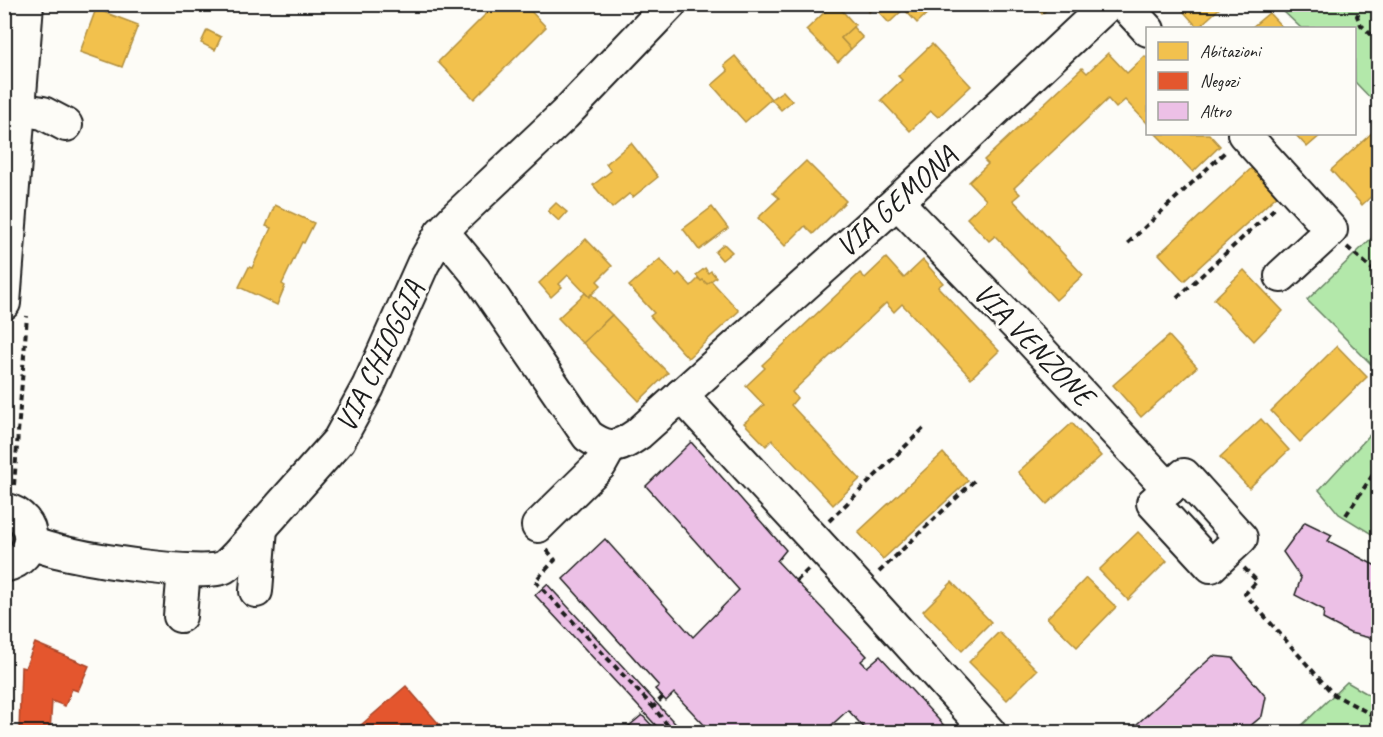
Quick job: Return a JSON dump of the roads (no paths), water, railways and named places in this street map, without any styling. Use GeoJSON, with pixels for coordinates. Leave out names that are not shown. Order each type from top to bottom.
{"type":"FeatureCollection","features":[{"type":"Feature","properties":{"kind":"street"},"geometry":{"type":"LineString","coordinates":[[4,303],[11,110],[27,4]]}},
{"type":"Feature","properties":{"kind":"street","name":"VIA CHIOGGIA"},"geometry":{"type":"LineString","coordinates":[[30,543],[62,553],[117,562],[184,570],[212,570],[224,567],[238,555],[339,440],[368,387],[423,264],[441,233],[564,115],[670,4]]}},
{"type":"Feature","properties":{"kind":"street","name":"VIA GEMONA"},"geometry":{"type":"LineString","coordinates":[[610,447],[623,444],[638,434],[897,202],[1108,4]]}},
{"type":"Feature","properties":{"kind":"street"},"geometry":{"type":"LineString","coordinates":[[1124,4],[1146,28]]}},
{"type":"Feature","properties":{"kind":"street"},"geometry":{"type":"LineString","coordinates":[[11,110],[43,113],[66,125]]}},
{"type":"Feature","properties":{"kind":"street"},"geometry":{"type":"LineString","coordinates":[[1245,135],[1331,230],[1281,276]]}},
{"type":"Feature","properties":{"kind":"street","name":"VIA VENZONE"},"geometry":{"type":"LineString","coordinates":[[897,202],[1026,335],[1169,489]]}},
{"type":"Feature","properties":{"kind":"street"},"geometry":{"type":"LineString","coordinates":[[441,233],[475,272],[588,436],[610,447],[600,465],[538,526]]}},
{"type":"Feature","properties":{"kind":"street"},"geometry":{"type":"LineString","coordinates":[[681,395],[989,732]]}},
{"type":"Feature","properties":{"kind":"street"},"geometry":{"type":"LineString","coordinates":[[1184,475],[1226,551],[1153,503],[1169,489],[1184,475]]}},
{"type":"Feature","properties":{"kind":"street"},"geometry":{"type":"LineString","coordinates":[[4,509],[21,516],[30,533],[27,552],[13,564],[4,566]]}},
{"type":"Feature","properties":{"kind":"street"},"geometry":{"type":"LineString","coordinates":[[256,591],[261,528]]}},
{"type":"Feature","properties":{"kind":"street"},"geometry":{"type":"LineString","coordinates":[[180,616],[184,570]]}}]}
